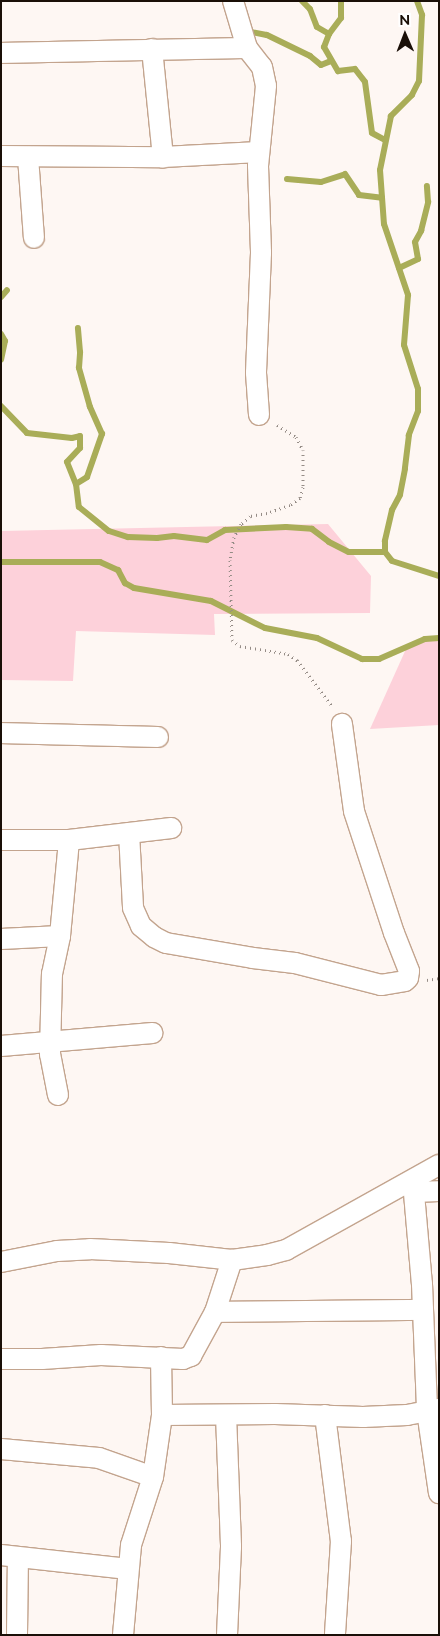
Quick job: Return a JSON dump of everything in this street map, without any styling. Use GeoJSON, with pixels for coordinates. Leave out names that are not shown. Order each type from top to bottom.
{"type":"FeatureCollection","features":[{"type":"Feature","properties":{"kind":"street"},"geometry":{"type":"LineString","coordinates":[[234,1],[235,12],[247,48],[262,67],[266,86],[259,152],[261,252],[256,373],[259,415]]}},
{"type":"Feature","properties":{"kind":"street"},"geometry":{"type":"LineString","coordinates":[[1,53],[247,48]]}},
{"type":"Feature","properties":{"kind":"street"},"geometry":{"type":"LineString","coordinates":[[152,49],[163,157]]}},
{"type":"Feature","properties":{"kind":"street"},"geometry":{"type":"LineString","coordinates":[[1,156],[163,157],[259,152]]}},
{"type":"Feature","properties":{"kind":"street"},"geometry":{"type":"LineString","coordinates":[[28,157],[34,238]]}},
{"type":"Feature","properties":{"kind":"street"},"geometry":{"type":"LineString","coordinates":[[129,833],[134,908],[141,926],[154,937],[166,943],[295,963],[381,985],[405,981],[408,978],[409,971],[354,812],[342,724]]}},
{"type":"Feature","properties":{"kind":"street"},"geometry":{"type":"LineString","coordinates":[[1,734],[158,737]]}},
{"type":"Feature","properties":{"kind":"street"},"geometry":{"type":"LineString","coordinates":[[1,840],[69,840],[171,828]]}},
{"type":"Feature","properties":{"kind":"street"},"geometry":{"type":"LineString","coordinates":[[58,1095],[51,1065],[52,974],[60,936],[69,840]]}},
{"type":"Feature","properties":{"kind":"street"},"geometry":{"type":"LineString","coordinates":[[1,939],[60,936]]}},
{"type":"Feature","properties":{"kind":"street"},"geometry":{"type":"LineString","coordinates":[[1,1046],[152,1034]]}},
{"type":"Feature","properties":{"kind":"street"},"geometry":{"type":"LineString","coordinates":[[1,1262],[57,1251],[90,1249],[232,1260],[267,1255],[286,1250],[414,1187],[439,1166]]}},
{"type":"Feature","properties":{"kind":"street"},"geometry":{"type":"LineString","coordinates":[[414,1187],[439,1191]]}},
{"type":"Feature","properties":{"kind":"street"},"geometry":{"type":"LineString","coordinates":[[414,1187],[430,1283],[423,1310],[439,1493]]}},
{"type":"Feature","properties":{"kind":"street"},"geometry":{"type":"LineString","coordinates":[[1,1359],[42,1359],[101,1355],[161,1356],[183,1359],[191,1356],[215,1312],[232,1260]]}},
{"type":"Feature","properties":{"kind":"street"},"geometry":{"type":"LineString","coordinates":[[215,1312],[423,1310]]}},
{"type":"Feature","properties":{"kind":"street"},"geometry":{"type":"LineString","coordinates":[[123,1635],[131,1544],[153,1477],[162,1415],[161,1356]]}},
{"type":"Feature","properties":{"kind":"street"},"geometry":{"type":"LineString","coordinates":[[162,1415],[325,1415],[363,1417],[406,1415],[433,1410]]}},
{"type":"Feature","properties":{"kind":"street"},"geometry":{"type":"LineString","coordinates":[[226,1415],[231,1547],[227,1635]]}},
{"type":"Feature","properties":{"kind":"street"},"geometry":{"type":"LineString","coordinates":[[325,1415],[341,1541],[335,1635]]}},
{"type":"Feature","properties":{"kind":"street"},"geometry":{"type":"LineString","coordinates":[[1,1449],[99,1458],[153,1477]]}},
{"type":"Feature","properties":{"kind":"street"},"geometry":{"type":"LineString","coordinates":[[17,1635],[10,1557],[128,1569]]}},
{"type":"Feature","properties":{"kind":"path"},"geometry":{"type":"LineString","coordinates":[[259,415],[296,436],[303,450],[303,487],[300,498],[290,505],[267,513],[250,516],[241,524],[234,536],[230,560],[232,640],[240,646],[288,654],[297,660],[326,697],[340,717],[342,724]]}},
{"type":"Feature","properties":{"kind":"shaded area"},"geometry":{"type":"Polygon","coordinates":[[[328,524],[371,576],[370,613],[214,614],[215,635],[76,631],[73,681],[1,680],[1,531],[328,524]]]}},
{"type":"Feature","properties":{"kind":"shaded area"},"geometry":{"type":"Polygon","coordinates":[[[439,638],[439,725],[370,729],[406,649],[425,639],[439,638]]]}},
{"type":"Feature","properties":{"kind":"waterway"},"geometry":{"type":"LineString","coordinates":[[302,1],[310,9],[317,27],[329,34]]}},
{"type":"Feature","properties":{"kind":"waterway"},"geometry":{"type":"LineString","coordinates":[[341,1],[341,18],[329,34],[324,47],[338,71],[355,69],[365,82],[372,133],[385,140]]}},
{"type":"Feature","properties":{"kind":"waterway"},"geometry":{"type":"LineString","coordinates":[[417,1],[422,15],[419,81],[412,95],[391,116],[380,170],[384,224],[408,295],[404,345],[418,389],[418,411],[409,435],[400,495],[392,510],[385,541],[385,552],[392,561],[439,576]]}},
{"type":"Feature","properties":{"kind":"waterway"},"geometry":{"type":"LineString","coordinates":[[246,31],[267,35],[310,56],[321,65],[331,61]]}},
{"type":"Feature","properties":{"kind":"waterway"},"geometry":{"type":"LineString","coordinates":[[287,179],[321,182],[345,174],[359,195],[382,198]]}},
{"type":"Feature","properties":{"kind":"waterway"},"geometry":{"type":"LineString","coordinates":[[399,268],[418,259],[415,242],[421,231],[428,202],[427,186]]}},
{"type":"Feature","properties":{"kind":"waterway"},"geometry":{"type":"LineString","coordinates":[[1,297],[7,290]]}},
{"type":"Feature","properties":{"kind":"waterway"},"geometry":{"type":"LineString","coordinates":[[76,484],[87,477],[102,434],[90,407],[79,368],[78,328]]}},
{"type":"Feature","properties":{"kind":"waterway"},"geometry":{"type":"LineString","coordinates":[[1,334],[5,341],[1,360]]}},
{"type":"Feature","properties":{"kind":"waterway"},"geometry":{"type":"LineString","coordinates":[[1,406],[27,433],[72,438],[80,436],[80,448],[67,462],[76,484],[79,507],[109,531],[128,537],[157,538],[174,536],[207,540],[225,530],[286,527],[312,529],[329,542],[349,552],[385,552]]}},
{"type":"Feature","properties":{"kind":"waterway"},"geometry":{"type":"LineString","coordinates":[[1,562],[100,562],[118,570],[125,583],[134,588],[211,601],[265,628],[317,638],[362,659],[379,659],[425,639],[439,638]]}}]}
